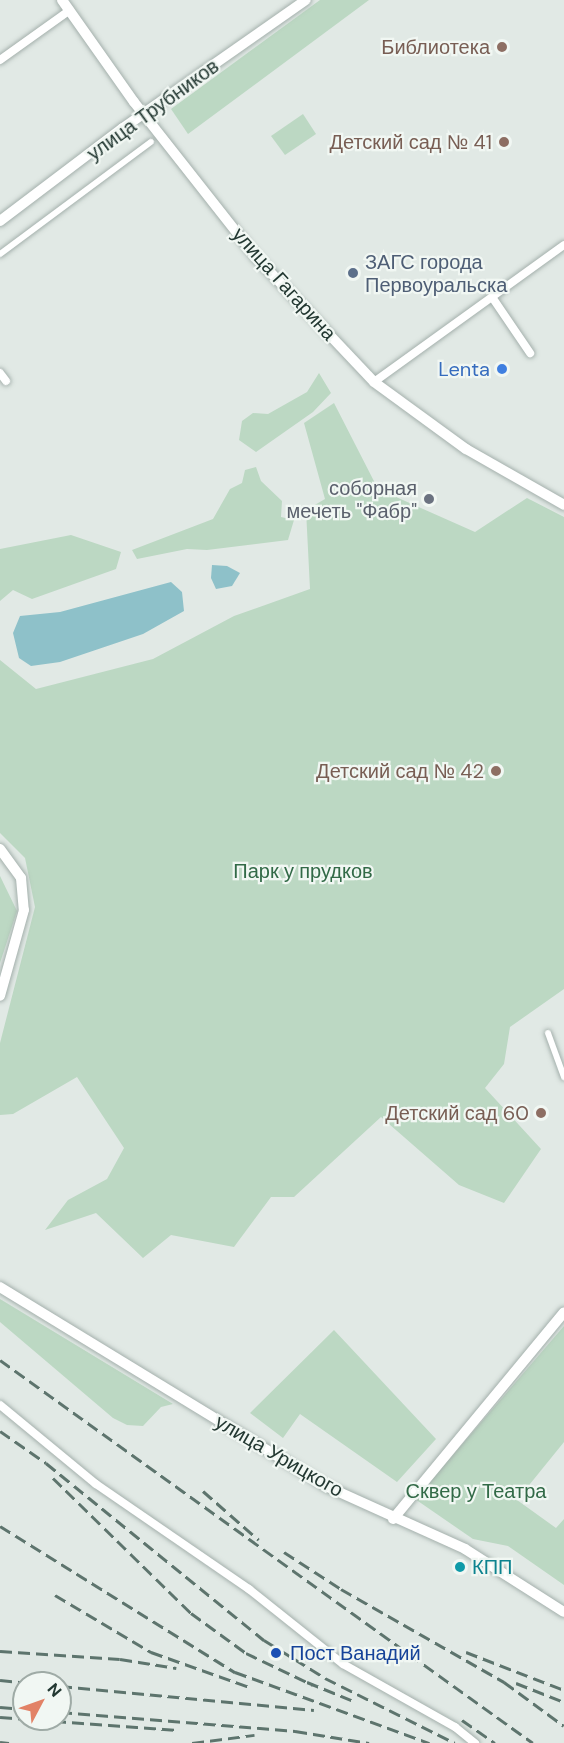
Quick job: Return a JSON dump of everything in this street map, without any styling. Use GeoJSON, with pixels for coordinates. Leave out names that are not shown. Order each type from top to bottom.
{"type":"FeatureCollection","features":[{"type":"Feature","properties":{"kind":"street","name":"улица Гагарина"},"geometry":{"type":"LineString","coordinates":[[62,0],[145,116],[255,256],[374,382],[466,449],[564,505]]}},
{"type":"Feature","properties":{"kind":"street","name":"улица Трубников"},"geometry":{"type":"LineString","coordinates":[[0,221],[306,0]]}},
{"type":"Feature","properties":{"kind":"street"},"geometry":{"type":"LineString","coordinates":[[0,60],[70,10]]}},
{"type":"Feature","properties":{"kind":"street"},"geometry":{"type":"LineString","coordinates":[[0,254],[152,142]]}},
{"type":"Feature","properties":{"kind":"street"},"geometry":{"type":"LineString","coordinates":[[374,382],[564,245]]}},
{"type":"Feature","properties":{"kind":"street"},"geometry":{"type":"LineString","coordinates":[[492,297],[530,353]]}},
{"type":"Feature","properties":{"kind":"street"},"geometry":{"type":"LineString","coordinates":[[0,373],[6,381]]}},
{"type":"Feature","properties":{"kind":"street"},"geometry":{"type":"LineString","coordinates":[[0,849],[21,878],[24,910],[0,996]]}},
{"type":"Feature","properties":{"kind":"street"},"geometry":{"type":"LineString","coordinates":[[548,1033],[564,1077]]}},
{"type":"Feature","properties":{"kind":"street","name":"улица Урицкого"},"geometry":{"type":"LineString","coordinates":[[0,1287],[328,1487],[393,1519],[465,1550],[564,1612]]}},
{"type":"Feature","properties":{"kind":"street"},"geometry":{"type":"LineString","coordinates":[[393,1519],[564,1312]]}},
{"type":"Feature","properties":{"kind":"street"},"geometry":{"type":"LineString","coordinates":[[0,1405],[96,1484],[249,1589],[343,1664],[455,1727],[475,1743]]}},
{"type":"Feature","properties":{"kind":"green space"},"geometry":{"type":"Polygon","coordinates":[[[320,0],[369,0],[188,134],[171,109],[320,0]]]}},
{"type":"Feature","properties":{"kind":"green space"},"geometry":{"type":"Polygon","coordinates":[[[303,114],[316,134],[285,155],[271,136],[303,114]]]}},
{"type":"Feature","properties":{"kind":"green space"},"geometry":{"type":"Polygon","coordinates":[[[319,373],[331,393],[313,412],[256,452],[239,440],[242,421],[253,413],[268,414],[307,392],[319,373]]]}},
{"type":"Feature","properties":{"kind":"green space","name":"Парк у прудков"},"geometry":{"type":"Polygon","coordinates":[[[334,403],[378,489],[475,532],[527,498],[564,517],[564,989],[510,1027],[504,1064],[485,1088],[541,1149],[504,1203],[459,1185],[381,1117],[294,1197],[271,1197],[234,1247],[171,1235],[143,1258],[96,1213],[45,1230],[68,1200],[107,1179],[124,1148],[77,1077],[13,1114],[0,1115],[0,1043],[35,907],[25,858],[0,833],[0,660],[36,689],[153,659],[234,616],[310,589],[306,510],[325,499],[304,423],[334,403]]]}},
{"type":"Feature","properties":{"kind":"green space"},"geometry":{"type":"Polygon","coordinates":[[[256,467],[261,481],[282,501],[281,517],[294,520],[288,540],[207,550],[187,549],[137,559],[132,550],[213,519],[230,489],[242,483],[245,470],[256,467]]]}},
{"type":"Feature","properties":{"kind":"green space"},"geometry":{"type":"Polygon","coordinates":[[[71,535],[121,552],[116,569],[32,599],[13,590],[0,601],[0,549],[71,535]]]}},
{"type":"Feature","properties":{"kind":"green space"},"geometry":{"type":"Polygon","coordinates":[[[0,876],[17,911],[0,963],[0,876]]]}},
{"type":"Feature","properties":{"kind":"green space"},"geometry":{"type":"Polygon","coordinates":[[[0,1299],[173,1404],[161,1407],[143,1426],[127,1425],[113,1418],[0,1322],[0,1299]]]}},
{"type":"Feature","properties":{"kind":"green space","name":"Сквер у Театра"},"geometry":{"type":"Polygon","coordinates":[[[564,1326],[564,1442],[517,1500],[556,1528],[564,1519],[564,1585],[508,1546],[473,1539],[415,1499],[564,1326]]]}},
{"type":"Feature","properties":{"kind":"green space"},"geometry":{"type":"Polygon","coordinates":[[[334,1330],[436,1439],[397,1482],[300,1414],[283,1438],[250,1413],[334,1330]]]}},
{"type":"Feature","properties":{"kind":"water"},"geometry":{"type":"Polygon","coordinates":[[[212,565],[227,566],[240,573],[232,586],[216,589],[211,578],[212,565]]]}},
{"type":"Feature","properties":{"kind":"water"},"geometry":{"type":"Polygon","coordinates":[[[171,582],[182,592],[184,611],[143,634],[60,662],[31,666],[19,658],[13,633],[20,616],[60,612],[171,582]]]}},
{"type":"Feature","properties":{"kind":"railway"},"geometry":{"type":"LineString","coordinates":[[0,1360],[533,1743]]}},
{"type":"Feature","properties":{"kind":"railway"},"geometry":{"type":"LineString","coordinates":[[0,1431],[46,1463],[264,1640],[325,1678],[455,1743]]}},
{"type":"Feature","properties":{"kind":"railway"},"geometry":{"type":"LineString","coordinates":[[53,1478],[191,1613],[246,1653],[313,1685]]}},
{"type":"Feature","properties":{"kind":"railway"},"geometry":{"type":"LineString","coordinates":[[203,1491],[259,1540]]}},
{"type":"Feature","properties":{"kind":"railway"},"geometry":{"type":"LineString","coordinates":[[0,1526],[235,1672],[429,1743]]}},
{"type":"Feature","properties":{"kind":"railway"},"geometry":{"type":"LineString","coordinates":[[284,1552],[341,1589],[504,1682],[564,1726]]}},
{"type":"Feature","properties":{"kind":"railway"},"geometry":{"type":"LineString","coordinates":[[55,1595],[151,1652],[252,1688]]}},
{"type":"Feature","properties":{"kind":"railway"},"geometry":{"type":"LineString","coordinates":[[0,1651],[120,1659],[176,1668]]}},
{"type":"Feature","properties":{"kind":"railway"},"geometry":{"type":"LineString","coordinates":[[466,1652],[564,1690]]}},
{"type":"Feature","properties":{"kind":"railway"},"geometry":{"type":"LineString","coordinates":[[0,1680],[12,1681]]}},
{"type":"Feature","properties":{"kind":"railway"},"geometry":{"type":"LineString","coordinates":[[307,1682],[351,1700]]}},
{"type":"Feature","properties":{"kind":"railway"},"geometry":{"type":"LineString","coordinates":[[516,1683],[564,1702]]}},
{"type":"Feature","properties":{"kind":"railway"},"geometry":{"type":"LineString","coordinates":[[72,1687],[314,1710]]}},
{"type":"Feature","properties":{"kind":"railway"},"geometry":{"type":"LineString","coordinates":[[0,1707],[12,1708]]}},
{"type":"Feature","properties":{"kind":"railway"},"geometry":{"type":"LineString","coordinates":[[72,1713],[295,1731],[369,1743]]}},
{"type":"Feature","properties":{"kind":"railway"},"geometry":{"type":"LineString","coordinates":[[0,1717],[178,1730]]}},
{"type":"Feature","properties":{"kind":"railway"},"geometry":{"type":"LineString","coordinates":[[462,1720],[495,1743]]}},
{"type":"Feature","properties":{"kind":"railway"},"geometry":{"type":"LineString","coordinates":[[192,1743],[254,1735]]}},
{"type":"Feature","properties":{"kind":"railway"},"geometry":{"type":"LineString","coordinates":[[0,1742],[9,1743]]}},
{"type":"Feature","properties":{"kind":"place","name":"Библиотека"},"geometry":{"type":"Point","coordinates":[502,47]}},
{"type":"Feature","properties":{"kind":"place","name":"Детский сад № 41"},"geometry":{"type":"Point","coordinates":[504,142]}},
{"type":"Feature","properties":{"kind":"place","name":"ЗАГС города Первоуральска"},"geometry":{"type":"Point","coordinates":[353,273]}},
{"type":"Feature","properties":{"kind":"place","name":"Lenta"},"geometry":{"type":"Point","coordinates":[502,369]}},
{"type":"Feature","properties":{"kind":"place","name":"соборная мечеть \"Фабр\""},"geometry":{"type":"Point","coordinates":[429,499]}},
{"type":"Feature","properties":{"kind":"place","name":"Детский сад № 42"},"geometry":{"type":"Point","coordinates":[496,771]}},
{"type":"Feature","properties":{"kind":"place","name":"Детский сад 60"},"geometry":{"type":"Point","coordinates":[541,1113]}},
{"type":"Feature","properties":{"kind":"place","name":"КПП"},"geometry":{"type":"Point","coordinates":[460,1567]}},
{"type":"Feature","properties":{"kind":"place","name":"Пост Ванадий"},"geometry":{"type":"Point","coordinates":[276,1653]}}]}
